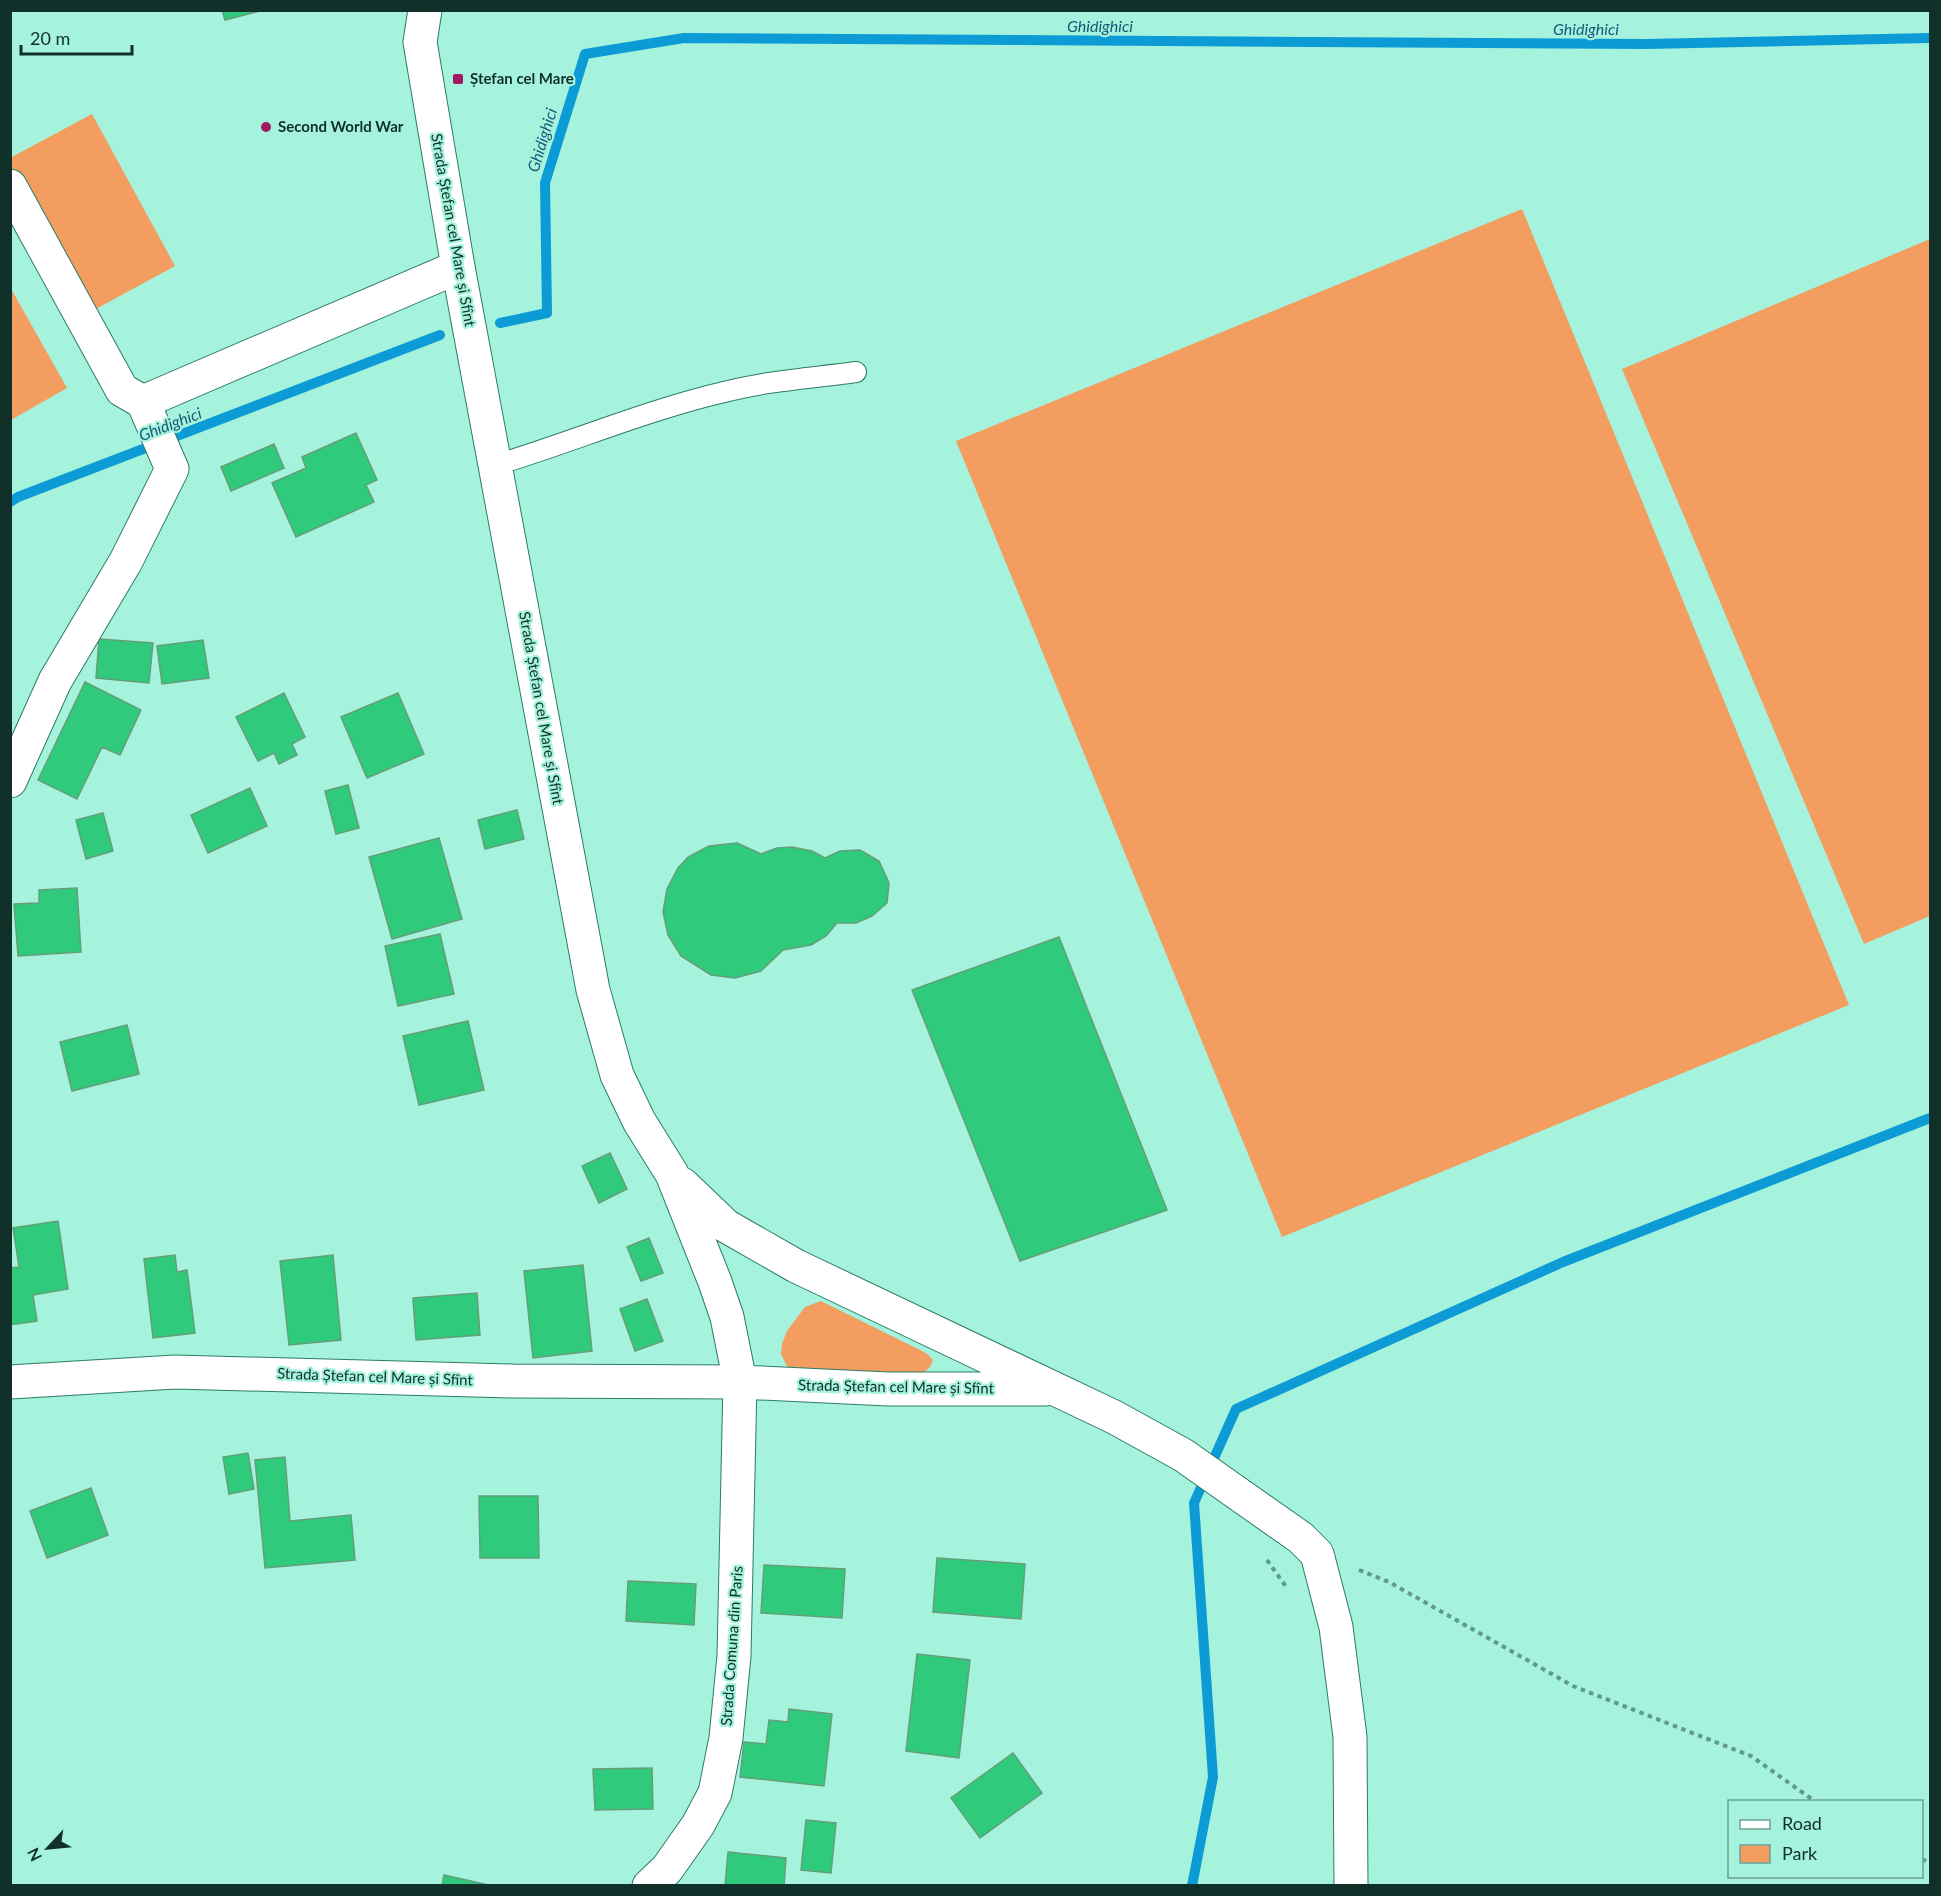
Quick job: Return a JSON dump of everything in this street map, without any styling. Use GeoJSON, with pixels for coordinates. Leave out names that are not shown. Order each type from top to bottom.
{"type":"FeatureCollection","features":[{"type":"Feature","properties":{"kind":"street","name":"Strada Ștefan cel Mare și Sfînt"},"geometry":{"type":"LineString","coordinates":[[425,10],[420,42],[458,267],[593,990],[617,1075],[639,1121],[672,1174],[696,1233],[727,1317],[740,1382]]}},
{"type":"Feature","properties":{"kind":"street"},"geometry":{"type":"LineString","coordinates":[[10,186],[122,390],[146,411],[172,469],[126,561],[55,681],[10,782]]}},
{"type":"Feature","properties":{"kind":"street"},"geometry":{"type":"LineString","coordinates":[[146,411],[458,267]]}},
{"type":"Feature","properties":{"kind":"street"},"geometry":{"type":"LineString","coordinates":[[672,1174],[726,1226],[796,1266],[1114,1417],[1184,1455],[1300,1538],[1317,1554],[1336,1627],[1350,1737],[1351,1886]]}},
{"type":"Feature","properties":{"kind":"street","name":"Strada Ștefan cel Mare și Sfînt"},"geometry":{"type":"LineString","coordinates":[[10,1382],[176,1372],[513,1382],[740,1382],[888,1389],[1053,1389]]}},
{"type":"Feature","properties":{"kind":"street","name":"Strada Comuna din Paris"},"geometry":{"type":"LineString","coordinates":[[649,1886],[667,1869],[698,1825],[715,1793],[726,1738],[734,1656],[740,1382]]}},
{"type":"Feature","properties":{"kind":"lane"},"geometry":{"type":"LineString","coordinates":[[496,465],[723,392],[777,382],[856,372]]}},
{"type":"Feature","properties":{"kind":"path"},"geometry":{"type":"LineString","coordinates":[[1262,1554],[1290,1592]]}},
{"type":"Feature","properties":{"kind":"path"},"geometry":{"type":"LineString","coordinates":[[1317,1554],[1389,1582],[1573,1686],[1751,1756],[1813,1800]]}},
{"type":"Feature","properties":{"kind":"green space"},"geometry":{"type":"Polygon","coordinates":[[[92,114],[175,266],[85,315],[11,177],[10,158],[92,114]]]}},
{"type":"Feature","properties":{"kind":"green space"},"geometry":{"type":"Polygon","coordinates":[[[1522,209],[1849,1005],[1282,1237],[956,441],[1522,209]]]}},
{"type":"Feature","properties":{"kind":"green space"},"geometry":{"type":"Polygon","coordinates":[[[1930,239],[1930,916],[1864,944],[1622,369],[1930,239]]]}},
{"type":"Feature","properties":{"kind":"green space"},"geometry":{"type":"Polygon","coordinates":[[[10,287],[67,388],[11,420],[10,420],[10,287]]]}},
{"type":"Feature","properties":{"kind":"green space"},"geometry":{"type":"Polygon","coordinates":[[[821,1301],[926,1353],[933,1360],[930,1367],[923,1373],[805,1371],[788,1368],[781,1354],[787,1331],[805,1307],[821,1301]]]}},
{"type":"Feature","properties":{"kind":"building"},"geometry":{"type":"Polygon","coordinates":[[[222,10],[264,10],[225,20],[222,10]]]}},
{"type":"Feature","properties":{"kind":"building"},"geometry":{"type":"Polygon","coordinates":[[[356,433],[377,480],[366,485],[374,502],[296,537],[272,483],[306,468],[302,457],[356,433]]]}},
{"type":"Feature","properties":{"kind":"building"},"geometry":{"type":"Polygon","coordinates":[[[274,444],[284,468],[231,491],[221,467],[274,444]]]}},
{"type":"Feature","properties":{"kind":"building"},"geometry":{"type":"Polygon","coordinates":[[[99,639],[153,643],[149,683],[96,678],[99,639]]]}},
{"type":"Feature","properties":{"kind":"building"},"geometry":{"type":"Polygon","coordinates":[[[203,640],[209,678],[162,684],[157,646],[203,640]]]}},
{"type":"Feature","properties":{"kind":"building"},"geometry":{"type":"Polygon","coordinates":[[[85,682],[141,710],[120,755],[102,747],[77,799],[38,780],[85,682]]]}},
{"type":"Feature","properties":{"kind":"building"},"geometry":{"type":"Polygon","coordinates":[[[284,693],[305,737],[292,744],[297,755],[279,764],[274,753],[258,761],[236,717],[284,693]]]}},
{"type":"Feature","properties":{"kind":"building"},"geometry":{"type":"Polygon","coordinates":[[[398,693],[424,754],[367,778],[341,717],[398,693]]]}},
{"type":"Feature","properties":{"kind":"building"},"geometry":{"type":"Polygon","coordinates":[[[348,785],[359,828],[336,834],[325,791],[348,785]]]}},
{"type":"Feature","properties":{"kind":"building"},"geometry":{"type":"Polygon","coordinates":[[[250,788],[267,826],[208,853],[191,815],[250,788]]]}},
{"type":"Feature","properties":{"kind":"building"},"geometry":{"type":"Polygon","coordinates":[[[517,810],[524,839],[485,849],[478,820],[517,810]]]}},
{"type":"Feature","properties":{"kind":"building"},"geometry":{"type":"Polygon","coordinates":[[[103,813],[113,851],[86,859],[76,820],[103,813]]]}},
{"type":"Feature","properties":{"kind":"building"},"geometry":{"type":"Polygon","coordinates":[[[439,838],[462,919],[392,939],[369,857],[439,838]]]}},
{"type":"Feature","properties":{"kind":"building"},"geometry":{"type":"Polygon","coordinates":[[[737,843],[761,854],[777,848],[792,847],[812,851],[825,858],[840,851],[860,850],[879,861],[889,883],[887,903],[872,916],[856,923],[837,923],[826,936],[811,945],[783,950],[761,971],[735,978],[711,975],[681,956],[668,935],[663,912],[667,889],[678,868],[688,857],[709,846],[737,843]]]}},
{"type":"Feature","properties":{"kind":"building"},"geometry":{"type":"Polygon","coordinates":[[[77,888],[81,952],[18,956],[14,904],[39,903],[39,890],[77,888]]]}},
{"type":"Feature","properties":{"kind":"building"},"geometry":{"type":"Polygon","coordinates":[[[440,934],[454,994],[398,1006],[385,946],[440,934]]]}},
{"type":"Feature","properties":{"kind":"building"},"geometry":{"type":"Polygon","coordinates":[[[1059,937],[1167,1210],[1020,1261],[912,990],[1059,937]]]}},
{"type":"Feature","properties":{"kind":"building"},"geometry":{"type":"Polygon","coordinates":[[[468,1021],[484,1090],[419,1105],[403,1036],[468,1021]]]}},
{"type":"Feature","properties":{"kind":"building"},"geometry":{"type":"Polygon","coordinates":[[[127,1025],[139,1074],[72,1091],[60,1042],[127,1025]]]}},
{"type":"Feature","properties":{"kind":"building"},"geometry":{"type":"Polygon","coordinates":[[[610,1153],[627,1189],[599,1203],[582,1166],[610,1153]]]}},
{"type":"Feature","properties":{"kind":"building"},"geometry":{"type":"Polygon","coordinates":[[[58,1221],[68,1289],[33,1295],[37,1321],[10,1325],[10,1268],[19,1267],[13,1228],[58,1221]]]}},
{"type":"Feature","properties":{"kind":"building"},"geometry":{"type":"Polygon","coordinates":[[[649,1238],[663,1273],[641,1281],[627,1247],[649,1238]]]}},
{"type":"Feature","properties":{"kind":"building"},"geometry":{"type":"Polygon","coordinates":[[[175,1255],[177,1272],[187,1270],[195,1333],[153,1338],[144,1259],[175,1255]]]}},
{"type":"Feature","properties":{"kind":"building"},"geometry":{"type":"Polygon","coordinates":[[[333,1255],[341,1340],[289,1345],[280,1261],[333,1255]]]}},
{"type":"Feature","properties":{"kind":"building"},"geometry":{"type":"Polygon","coordinates":[[[583,1265],[592,1351],[533,1358],[524,1271],[583,1265]]]}},
{"type":"Feature","properties":{"kind":"building"},"geometry":{"type":"Polygon","coordinates":[[[477,1293],[480,1335],[416,1340],[413,1298],[477,1293]]]}},
{"type":"Feature","properties":{"kind":"building"},"geometry":{"type":"Polygon","coordinates":[[[647,1299],[663,1341],[635,1351],[620,1309],[647,1299]]]}},
{"type":"Feature","properties":{"kind":"building"},"geometry":{"type":"Polygon","coordinates":[[[248,1453],[254,1489],[229,1494],[223,1457],[248,1453]]]}},
{"type":"Feature","properties":{"kind":"building"},"geometry":{"type":"Polygon","coordinates":[[[285,1457],[290,1521],[351,1515],[355,1560],[265,1568],[255,1460],[285,1457]]]}},
{"type":"Feature","properties":{"kind":"building"},"geometry":{"type":"Polygon","coordinates":[[[91,1488],[108,1535],[47,1558],[30,1511],[91,1488]]]}},
{"type":"Feature","properties":{"kind":"building"},"geometry":{"type":"Polygon","coordinates":[[[479,1496],[538,1496],[539,1558],[480,1558],[479,1496]]]}},
{"type":"Feature","properties":{"kind":"building"},"geometry":{"type":"Polygon","coordinates":[[[937,1558],[1025,1564],[1021,1619],[933,1612],[937,1558]]]}},
{"type":"Feature","properties":{"kind":"building"},"geometry":{"type":"Polygon","coordinates":[[[764,1565],[845,1569],[842,1618],[761,1613],[764,1565]]]}},
{"type":"Feature","properties":{"kind":"building"},"geometry":{"type":"Polygon","coordinates":[[[628,1581],[696,1584],[694,1625],[626,1621],[628,1581]]]}},
{"type":"Feature","properties":{"kind":"building"},"geometry":{"type":"Polygon","coordinates":[[[917,1654],[970,1660],[959,1758],[906,1751],[917,1654]]]}},
{"type":"Feature","properties":{"kind":"building"},"geometry":{"type":"Polygon","coordinates":[[[789,1709],[832,1714],[824,1786],[740,1777],[744,1742],[766,1744],[769,1720],[788,1722],[789,1709]]]}},
{"type":"Feature","properties":{"kind":"building"},"geometry":{"type":"Polygon","coordinates":[[[1013,1753],[1042,1793],[980,1838],[951,1798],[1013,1753]]]}},
{"type":"Feature","properties":{"kind":"building"},"geometry":{"type":"Polygon","coordinates":[[[652,1768],[653,1809],[595,1810],[593,1769],[652,1768]]]}},
{"type":"Feature","properties":{"kind":"building"},"geometry":{"type":"Polygon","coordinates":[[[806,1820],[836,1823],[831,1873],[801,1870],[806,1820]]]}},
{"type":"Feature","properties":{"kind":"building"},"geometry":{"type":"Polygon","coordinates":[[[728,1852],[786,1858],[784,1886],[725,1886],[728,1852]]]}},
{"type":"Feature","properties":{"kind":"building"},"geometry":{"type":"Polygon","coordinates":[[[444,1875],[493,1886],[442,1886],[444,1875]]]}},
{"type":"Feature","properties":{"kind":"waterway","name":"Ghidighici"},"geometry":{"type":"LineString","coordinates":[[500,323],[547,313],[545,183],[585,54],[684,38],[1646,44],[1930,38]]}},
{"type":"Feature","properties":{"kind":"waterway","name":"Ghidighici"},"geometry":{"type":"LineString","coordinates":[[10,502],[440,335]]}},
{"type":"Feature","properties":{"kind":"waterway"},"geometry":{"type":"LineString","coordinates":[[1192,1886],[1213,1777],[1194,1503],[1236,1409],[1563,1262],[1930,1118]]}},
{"type":"Feature","properties":{"kind":"place","name":"Ștefan cel Mare"},"geometry":{"type":"Point","coordinates":[458,79]}},
{"type":"Feature","properties":{"kind":"place","name":"Second World War"},"geometry":{"type":"Point","coordinates":[266,127]}}]}
